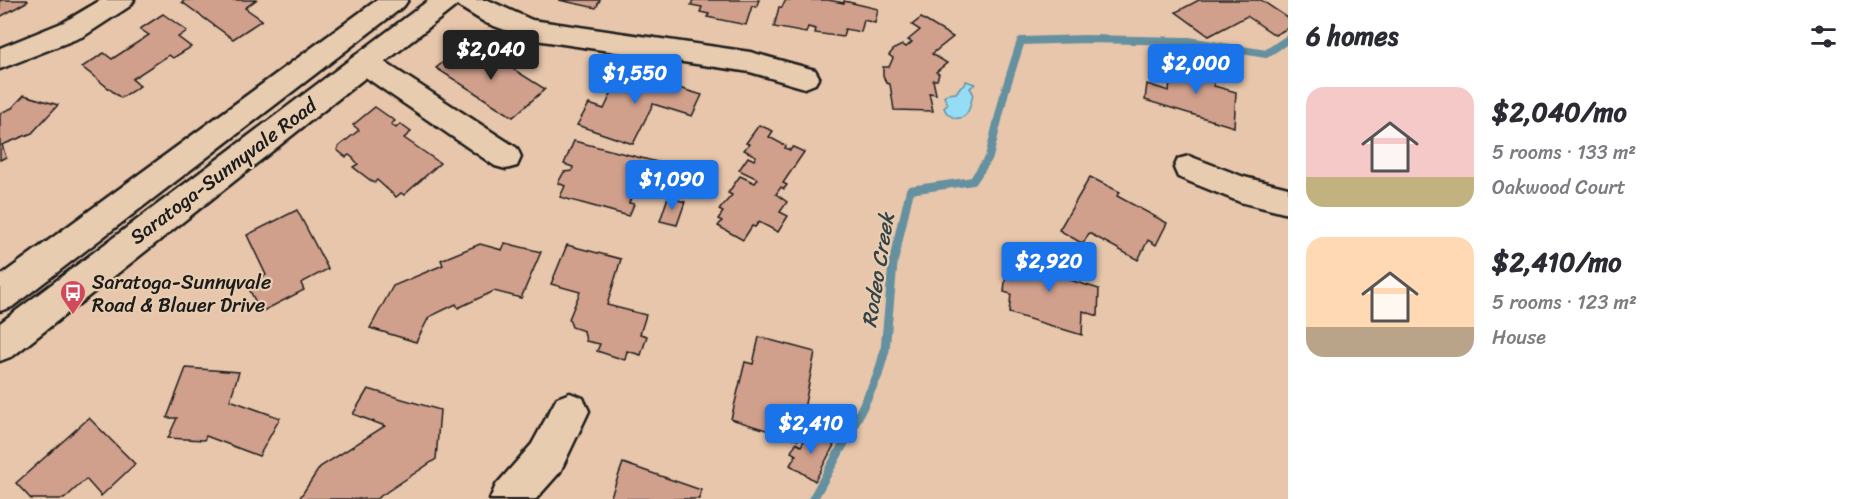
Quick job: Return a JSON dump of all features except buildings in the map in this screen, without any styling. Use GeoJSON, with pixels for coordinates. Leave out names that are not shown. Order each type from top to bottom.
{"type":"FeatureCollection","features":[{"type":"Feature","properties":{"kind":"main road"},"geometry":{"type":"LineString","coordinates":[[0,59],[74,28],[121,0]]}},
{"type":"Feature","properties":{"kind":"main road","name":"Saratoga-Sunnyvale Road"},"geometry":{"type":"LineString","coordinates":[[0,296],[395,0]]}},
{"type":"Feature","properties":{"kind":"main road","name":"Saratoga-Sunnyvale Road"},"geometry":{"type":"LineString","coordinates":[[0,344],[447,0]]}},
{"type":"Feature","properties":{"kind":"main road"},"geometry":{"type":"LineString","coordinates":[[467,0],[495,16],[529,29],[750,62],[805,77]]}},
{"type":"Feature","properties":{"kind":"main road"},"geometry":{"type":"LineString","coordinates":[[365,63],[506,157]]}},
{"type":"Feature","properties":{"kind":"main road"},"geometry":{"type":"LineString","coordinates":[[1189,168],[1240,189],[1288,201]]}},
{"type":"Feature","properties":{"kind":"main road"},"geometry":{"type":"LineString","coordinates":[[510,499],[546,458],[570,411]]}},
{"type":"Feature","properties":{"kind":"water"},"geometry":{"type":"Polygon","coordinates":[[[966,81],[975,84],[970,88],[973,93],[970,106],[963,117],[955,118],[945,110],[948,104],[944,97],[947,94],[956,93],[966,81]]]}},
{"type":"Feature","properties":{"kind":"waterway","name":"Rodeo Creek"},"geometry":{"type":"LineString","coordinates":[[902,225],[910,190],[973,181],[989,157],[1005,91],[1021,41],[1085,39],[1189,41],[1266,54],[1288,39]]}},
{"type":"Feature","properties":{"kind":"waterway","name":"Rodeo Creek"},"geometry":{"type":"LineString","coordinates":[[813,499],[854,425],[878,375],[885,350],[893,264],[902,223]]}},
{"type":"Feature","properties":{"kind":"place","name":"Saratoga-Sunnyvale Road & Blauer Drive"},"geometry":{"type":"Point","coordinates":[73,316]}}]}
